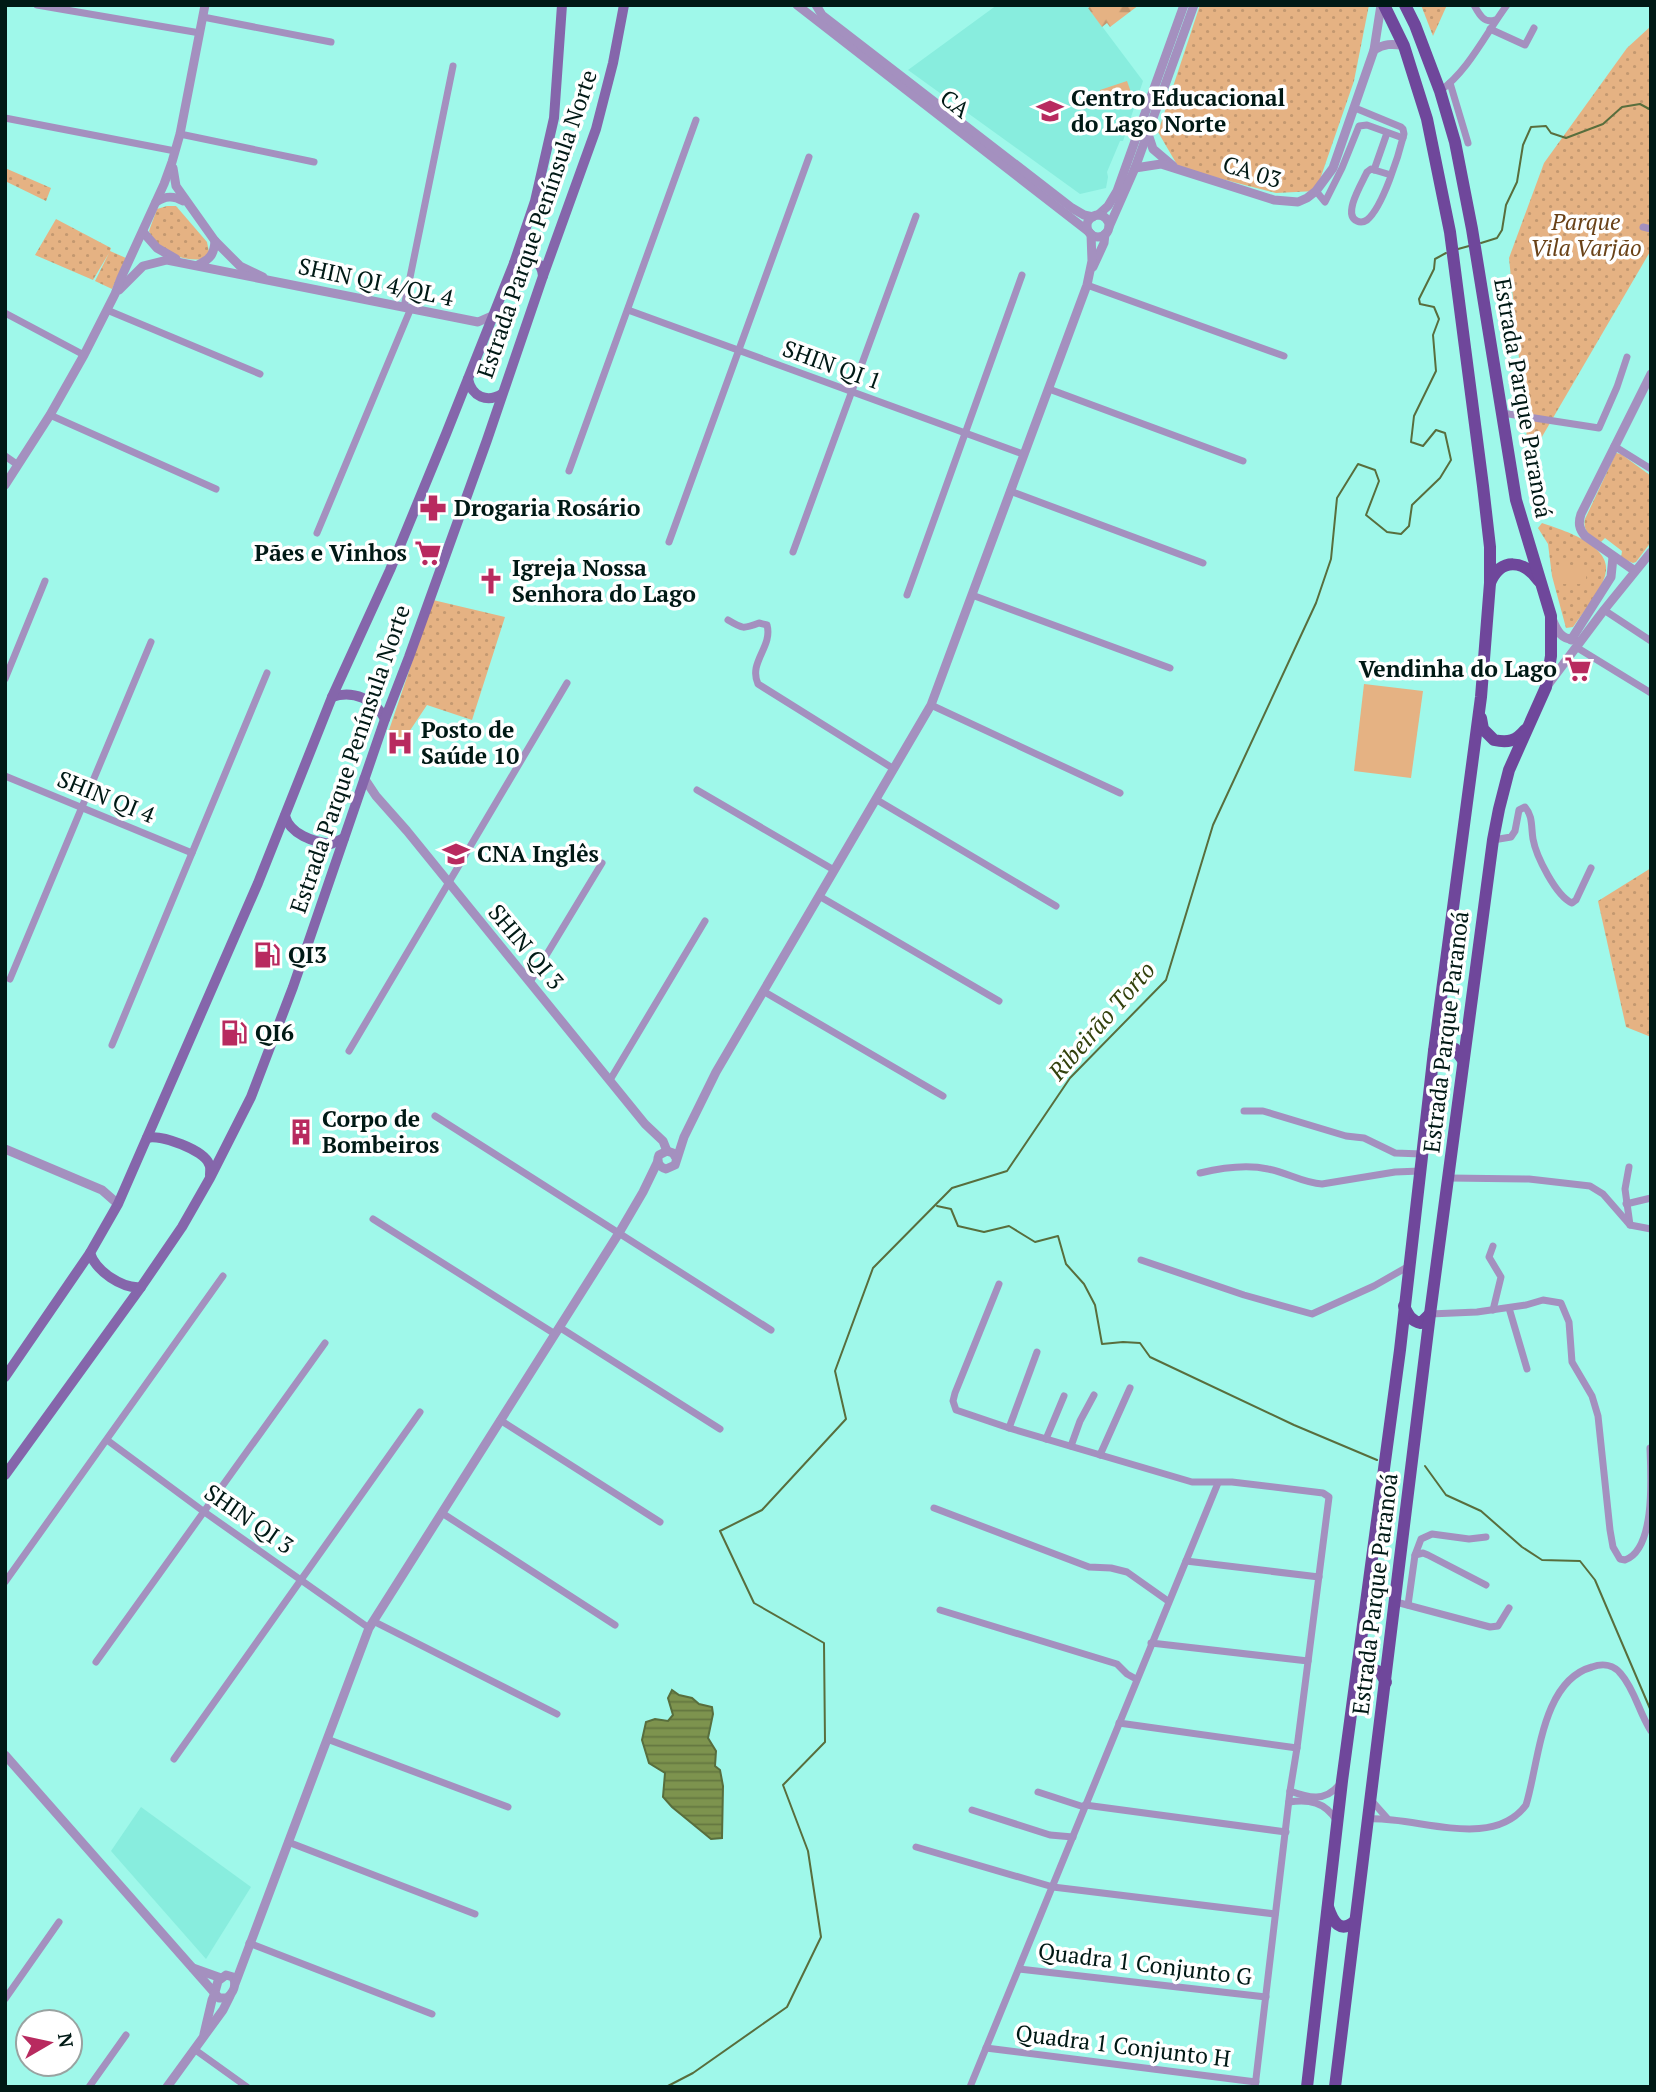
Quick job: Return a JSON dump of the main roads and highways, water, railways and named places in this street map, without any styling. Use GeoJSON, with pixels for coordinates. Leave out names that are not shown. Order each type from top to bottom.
{"type":"FeatureCollection","features":[{"type":"Feature","properties":{"kind":"main road","name":"Estrada Parque Península Norte"},"geometry":{"type":"LineString","coordinates":[[5,1377],[90,1253],[118,1204],[285,816],[332,697],[390,570],[486,335],[535,201],[554,118],[562,5]]}},
{"type":"Feature","properties":{"kind":"main road","name":"Estrada Parque Península Norte"},"geometry":{"type":"LineString","coordinates":[[5,1475],[182,1227],[210,1178],[256,1085],[596,129],[624,5]]}},
{"type":"Feature","properties":{"kind":"main road","name":"Estrada Parque Paranoá"},"geometry":{"type":"LineString","coordinates":[[1307,2087],[1342,1782],[1481,697],[1490,583],[1488,532],[1450,232],[1427,119],[1404,46],[1383,5]]}},
{"type":"Feature","properties":{"kind":"main road","name":"Estrada Parque Paranoá"},"geometry":{"type":"LineString","coordinates":[[1335,2087],[1386,1682],[1402,1603],[1411,1478],[1430,1314],[1493,840],[1509,770],[1546,687],[1551,656],[1551,616],[1516,500],[1472,229],[1445,87],[1405,5]]}},
{"type":"Feature","properties":{"kind":"main road"},"geometry":{"type":"LineString","coordinates":[[514,263],[528,258],[534,260],[539,264],[542,276]]}},
{"type":"Feature","properties":{"kind":"main road"},"geometry":{"type":"LineString","coordinates":[[468,379],[470,387],[480,397],[488,399],[502,394]]}},
{"type":"Feature","properties":{"kind":"main road"},"geometry":{"type":"LineString","coordinates":[[1490,583],[1496,572],[1507,565],[1515,564],[1529,569],[1541,584]]}},
{"type":"Feature","properties":{"kind":"main road"},"geometry":{"type":"LineString","coordinates":[[332,697],[355,695],[376,706],[385,719]]}},
{"type":"Feature","properties":{"kind":"main road"},"geometry":{"type":"LineString","coordinates":[[1481,697],[1483,729],[1494,740],[1509,742],[1520,736],[1531,723]]}},
{"type":"Feature","properties":{"kind":"main road"},"geometry":{"type":"LineString","coordinates":[[285,816],[292,829],[313,839],[331,844],[344,838]]}},
{"type":"Feature","properties":{"kind":"main road"},"geometry":{"type":"LineString","coordinates":[[1434,1051],[1451,1047],[1463,1060]]}},
{"type":"Feature","properties":{"kind":"main road"},"geometry":{"type":"LineString","coordinates":[[147,1138],[163,1137],[202,1154],[209,1162],[210,1178]]}},
{"type":"Feature","properties":{"kind":"main road"},"geometry":{"type":"LineString","coordinates":[[90,1253],[95,1265],[130,1287],[141,1287]]}},
{"type":"Feature","properties":{"kind":"main road"},"geometry":{"type":"LineString","coordinates":[[1404,1306],[1413,1321],[1421,1322],[1430,1314]]}},
{"type":"Feature","properties":{"kind":"main road"},"geometry":{"type":"LineString","coordinates":[[1357,1676],[1370,1668],[1380,1672],[1386,1682]]}},
{"type":"Feature","properties":{"kind":"main road"},"geometry":{"type":"LineString","coordinates":[[1328,1907],[1338,1926],[1347,1927],[1355,1921]]}},
{"type":"Feature","properties":{"kind":"waterway","name":"Ribeirão Torto"},"geometry":{"type":"LineString","coordinates":[[1481,243],[1497,238],[1502,230],[1506,205],[1517,182],[1523,145],[1531,127],[1546,126],[1551,133],[1566,138],[1603,124],[1622,107],[1640,104],[1651,110]]}},
{"type":"Feature","properties":{"kind":"waterway","name":"Ribeirão Torto"},"geometry":{"type":"LineString","coordinates":[[1458,249],[1469,246]]}},
{"type":"Feature","properties":{"kind":"waterway","name":"Ribeirão Torto"},"geometry":{"type":"LineString","coordinates":[[666,2087],[693,2073],[787,2007],[821,1937],[808,1851],[783,1785],[825,1742],[824,1643],[754,1603],[720,1531],[762,1510],[846,1419],[835,1371],[873,1268],[952,1188],[1007,1171],[1070,1078],[1166,980],[1213,825],[1316,603],[1331,559],[1337,498],[1358,464],[1375,470],[1379,481],[1366,515],[1387,532],[1401,534],[1409,526],[1412,505],[1440,478],[1451,460],[1445,433],[1436,430],[1423,446],[1411,442],[1414,416],[1436,371],[1433,335],[1439,319],[1434,307],[1420,304],[1419,299],[1434,269],[1435,259],[1446,253]]}},
{"type":"Feature","properties":{"kind":"waterway"},"geometry":{"type":"LineString","coordinates":[[937,1206],[951,1209],[958,1226],[984,1232],[1009,1226],[1035,1242],[1058,1236],[1066,1264],[1084,1284],[1095,1305],[1102,1344],[1140,1343],[1150,1357],[1294,1425],[1377,1460]]}},
{"type":"Feature","properties":{"kind":"waterway"},"geometry":{"type":"LineString","coordinates":[[1425,1466],[1446,1495],[1481,1511],[1522,1547],[1542,1560],[1580,1561],[1595,1580],[1651,1711]]}},
{"type":"Feature","properties":{"kind":"place","name":"Centro Educacional do Lago Norte"},"geometry":{"type":"Point","coordinates":[1050,111]}},
{"type":"Feature","properties":{"kind":"place","name":"Drogaria Rosário"},"geometry":{"type":"Point","coordinates":[433,508]}},
{"type":"Feature","properties":{"kind":"place","name":"Pães e Vinhos"},"geometry":{"type":"Point","coordinates":[428,553]}},
{"type":"Feature","properties":{"kind":"place","name":"Igreja Nossa Senhora do Lago"},"geometry":{"type":"Point","coordinates":[491,581]}},
{"type":"Feature","properties":{"kind":"place","name":"Vendinha do Lago"},"geometry":{"type":"Point","coordinates":[1578,669]}},
{"type":"Feature","properties":{"kind":"place","name":"Posto de Saúde 10"},"geometry":{"type":"Point","coordinates":[400,743]}},
{"type":"Feature","properties":{"kind":"place","name":"CNA Inglês"},"geometry":{"type":"Point","coordinates":[456,854]}},
{"type":"Feature","properties":{"kind":"place","name":"QI3"},"geometry":{"type":"Point","coordinates":[267,955]}},
{"type":"Feature","properties":{"kind":"place","name":"QI6"},"geometry":{"type":"Point","coordinates":[234,1033]}},
{"type":"Feature","properties":{"kind":"place","name":"Corpo de Bombeiros"},"geometry":{"type":"Point","coordinates":[301,1132]}},
{"type":"Feature","properties":{"kind":"park label","name":"Parque Vila Varjão"},"geometry":{"type":"Point","coordinates":[1586,235]}}]}
